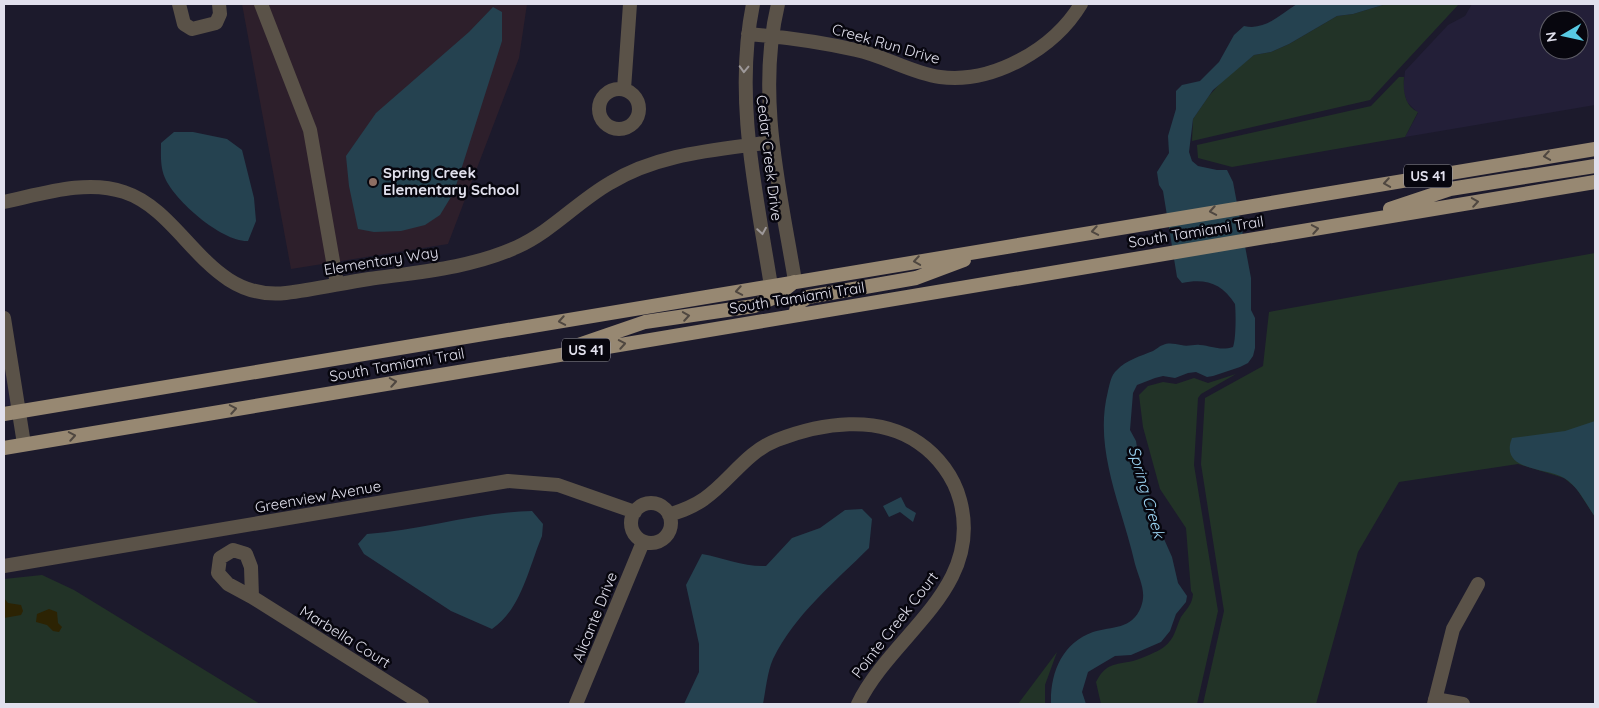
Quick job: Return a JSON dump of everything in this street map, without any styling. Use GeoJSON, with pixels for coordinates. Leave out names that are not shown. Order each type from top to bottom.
{"type":"FeatureCollection","features":[{"type":"Feature","properties":{"kind":"main road","name":"South Tamiami Trail"},"geometry":{"type":"LineString","coordinates":[[4,414],[1595,148]]}},
{"type":"Feature","properties":{"kind":"main road"},"geometry":{"type":"LineString","coordinates":[[1344,224],[1450,190],[1595,166]]}},
{"type":"Feature","properties":{"kind":"main road","name":"South Tamiami Trail"},"geometry":{"type":"LineString","coordinates":[[4,448],[1595,182]]}},
{"type":"Feature","properties":{"kind":"main road"},"geometry":{"type":"LineString","coordinates":[[795,315],[798,302],[808,297],[916,278],[995,248]]}},
{"type":"Feature","properties":{"kind":"main road"},"geometry":{"type":"LineString","coordinates":[[539,358],[645,322],[754,306],[775,297],[795,281]]}},
{"type":"Feature","properties":{"kind":"street"},"geometry":{"type":"LineString","coordinates":[[179,4],[184,24],[192,29],[216,23],[220,14],[219,4]]}},
{"type":"Feature","properties":{"kind":"street"},"geometry":{"type":"LineString","coordinates":[[261,4],[310,130],[324,201],[337,284]]}},
{"type":"Feature","properties":{"kind":"street"},"geometry":{"type":"LineString","coordinates":[[624,89],[630,4]]}},
{"type":"Feature","properties":{"kind":"street","name":"Cedar Creek Drive"},"geometry":{"type":"LineString","coordinates":[[753,4],[744,73],[748,146],[771,286]]}},
{"type":"Feature","properties":{"kind":"street","name":"Cedar Creek Drive"},"geometry":{"type":"LineString","coordinates":[[778,4],[772,36],[769,96],[772,142],[795,281]]}},
{"type":"Feature","properties":{"kind":"street","name":"Creek Run Drive"},"geometry":{"type":"LineString","coordinates":[[748,34],[858,50],[921,72],[954,78],[970,76],[1004,66],[1035,51],[1061,30],[1080,4]]}},
{"type":"Feature","properties":{"kind":"street","name":"Elementary Way"},"geometry":{"type":"LineString","coordinates":[[4,202],[68,189],[112,189],[140,200],[208,264],[235,283],[251,290],[285,293],[418,272],[490,257],[534,238],[595,193],[628,173],[664,160],[772,142]]}},
{"type":"Feature","properties":{"kind":"street"},"geometry":{"type":"LineString","coordinates":[[4,318],[24,444]]}},
{"type":"Feature","properties":{"kind":"street","name":"Pointe Creek Court"},"geometry":{"type":"LineString","coordinates":[[669,515],[691,507],[705,499],[750,455],[764,445],[791,435],[819,428],[868,424],[884,426],[913,439],[936,457],[952,480],[963,509],[964,541],[962,557],[948,587],[875,675],[858,704]]}},
{"type":"Feature","properties":{"kind":"street","name":"Greenview Avenue"},"geometry":{"type":"LineString","coordinates":[[4,566],[508,481],[558,485],[634,512]]}},
{"type":"Feature","properties":{"kind":"street"},"geometry":{"type":"LineString","coordinates":[[653,503],[659,505],[669,515],[670,529],[665,537],[650,543],[643,542],[632,529],[634,512],[645,504],[653,503]]}},
{"type":"Feature","properties":{"kind":"street","name":"Alicante Drive"},"geometry":{"type":"LineString","coordinates":[[576,704],[643,542]]}},
{"type":"Feature","properties":{"kind":"street"},"geometry":{"type":"LineString","coordinates":[[1463,704],[1435,702],[1453,629],[1478,584]]}},
{"type":"Feature","properties":{"kind":"street","name":"Marbella Court"},"geometry":{"type":"LineString","coordinates":[[252,597],[422,704]]}},
{"type":"Feature","properties":{"kind":"shaded area","name":"Spring Creek Elementary School"},"geometry":{"type":"Polygon","coordinates":[[[242,4],[527,4],[519,58],[448,244],[291,269],[242,4]]]}},
{"type":"Feature","properties":{"kind":"shaded area"},"geometry":{"type":"Polygon","coordinates":[[[1472,4],[1595,4],[1595,105],[1405,137],[1418,113],[1407,102],[1403,90],[1405,71],[1448,25],[1465,16],[1472,4]]]}},
{"type":"Feature","properties":{"kind":"shaded area"},"geometry":{"type":"Polygon","coordinates":[[[4,361],[11,405],[4,406],[4,361]]]}},
{"type":"Feature","properties":{"kind":"green space"},"geometry":{"type":"Polygon","coordinates":[[[1386,4],[1459,4],[1370,100],[1192,141],[1193,119],[1208,97],[1223,80],[1254,55],[1271,52],[1289,44],[1337,16],[1353,14],[1386,4]]]}},
{"type":"Feature","properties":{"kind":"green space"},"geometry":{"type":"Polygon","coordinates":[[[1399,77],[1404,77],[1404,92],[1407,102],[1418,112],[1405,137],[1232,167],[1198,158],[1197,145],[1371,106],[1399,77]]]}},
{"type":"Feature","properties":{"kind":"green space"},"geometry":{"type":"Polygon","coordinates":[[[1595,253],[1595,517],[1576,488],[1564,478],[1518,464],[1399,482],[1358,552],[1316,704],[1203,704],[1224,611],[1201,464],[1205,398],[1263,366],[1269,312],[1595,253]]]}},
{"type":"Feature","properties":{"kind":"green space"},"geometry":{"type":"Polygon","coordinates":[[[1236,374],[1201,394],[1198,398],[1194,465],[1218,611],[1197,704],[1101,704],[1096,682],[1103,671],[1116,664],[1137,660],[1154,653],[1168,644],[1181,617],[1190,604],[1193,594],[1191,591],[1186,528],[1160,489],[1143,427],[1139,395],[1148,386],[1163,382],[1176,384],[1194,378],[1208,383],[1236,374]]]}},
{"type":"Feature","properties":{"kind":"green space"},"geometry":{"type":"Polygon","coordinates":[[[42,575],[74,590],[260,704],[4,704],[4,579],[42,575]]]}},
{"type":"Feature","properties":{"kind":"green space"},"geometry":{"type":"Polygon","coordinates":[[[1057,652],[1045,685],[1045,704],[1018,704],[1057,652]]]}},
{"type":"Feature","properties":{"kind":"sand"},"geometry":{"type":"Polygon","coordinates":[[[4,598],[8,603],[21,605],[23,611],[21,615],[4,618],[4,598]]]}},
{"type":"Feature","properties":{"kind":"sand"},"geometry":{"type":"Polygon","coordinates":[[[49,609],[57,612],[58,623],[62,627],[59,632],[53,631],[47,625],[36,622],[37,614],[49,609]]]}},
{"type":"Feature","properties":{"kind":"water","name":"Spring Creek"},"geometry":{"type":"Polygon","coordinates":[[[1297,4],[1386,4],[1353,14],[1337,16],[1289,44],[1271,52],[1254,55],[1213,90],[1193,119],[1189,152],[1192,161],[1198,166],[1227,170],[1233,182],[1251,278],[1251,310],[1255,318],[1255,348],[1253,356],[1248,363],[1240,367],[1213,376],[1207,377],[1196,372],[1175,378],[1163,376],[1155,378],[1137,385],[1133,393],[1130,430],[1136,441],[1143,486],[1149,494],[1160,530],[1172,557],[1178,583],[1187,596],[1186,602],[1176,614],[1170,631],[1161,642],[1131,655],[1115,656],[1088,672],[1082,692],[1086,704],[1051,704],[1051,692],[1056,670],[1066,651],[1082,637],[1093,632],[1121,626],[1132,620],[1143,601],[1142,585],[1111,478],[1104,435],[1104,413],[1112,377],[1125,364],[1165,344],[1198,345],[1224,349],[1233,347],[1234,343],[1235,304],[1230,297],[1219,287],[1212,284],[1198,281],[1182,283],[1177,277],[1163,191],[1159,185],[1157,172],[1169,153],[1168,136],[1176,109],[1176,91],[1182,85],[1200,81],[1219,62],[1234,35],[1244,26],[1252,27],[1266,24],[1297,4]]]}},
{"type":"Feature","properties":{"kind":"water"},"geometry":{"type":"Polygon","coordinates":[[[493,7],[502,12],[502,41],[454,192],[440,215],[425,225],[401,231],[374,232],[358,229],[349,186],[346,156],[376,113],[469,32],[493,7]]]}},
{"type":"Feature","properties":{"kind":"water"},"geometry":{"type":"Polygon","coordinates":[[[174,132],[193,132],[227,139],[242,150],[254,198],[256,221],[248,241],[237,240],[213,228],[189,208],[170,187],[162,169],[161,143],[174,132]]]}},
{"type":"Feature","properties":{"kind":"water"},"geometry":{"type":"Polygon","coordinates":[[[1595,421],[1595,517],[1578,490],[1569,481],[1556,474],[1518,462],[1512,457],[1510,449],[1512,438],[1565,431],[1595,421]]]}},
{"type":"Feature","properties":{"kind":"water"},"geometry":{"type":"Polygon","coordinates":[[[901,497],[906,507],[916,513],[913,522],[900,512],[889,517],[883,506],[901,497]]]}},
{"type":"Feature","properties":{"kind":"water"},"geometry":{"type":"Polygon","coordinates":[[[862,509],[872,519],[869,548],[816,599],[792,627],[771,664],[763,704],[684,704],[699,672],[699,644],[686,585],[702,554],[742,564],[766,566],[792,538],[820,528],[845,510],[862,509]]]}},
{"type":"Feature","properties":{"kind":"water"},"geometry":{"type":"Polygon","coordinates":[[[532,511],[543,524],[542,536],[517,599],[502,621],[492,629],[451,611],[364,554],[358,544],[367,534],[409,529],[490,514],[532,511]]]}},
{"type":"Feature","properties":{"kind":"place","name":"Spring Creek Elementary School"},"geometry":{"type":"Point","coordinates":[373,182]}}]}
